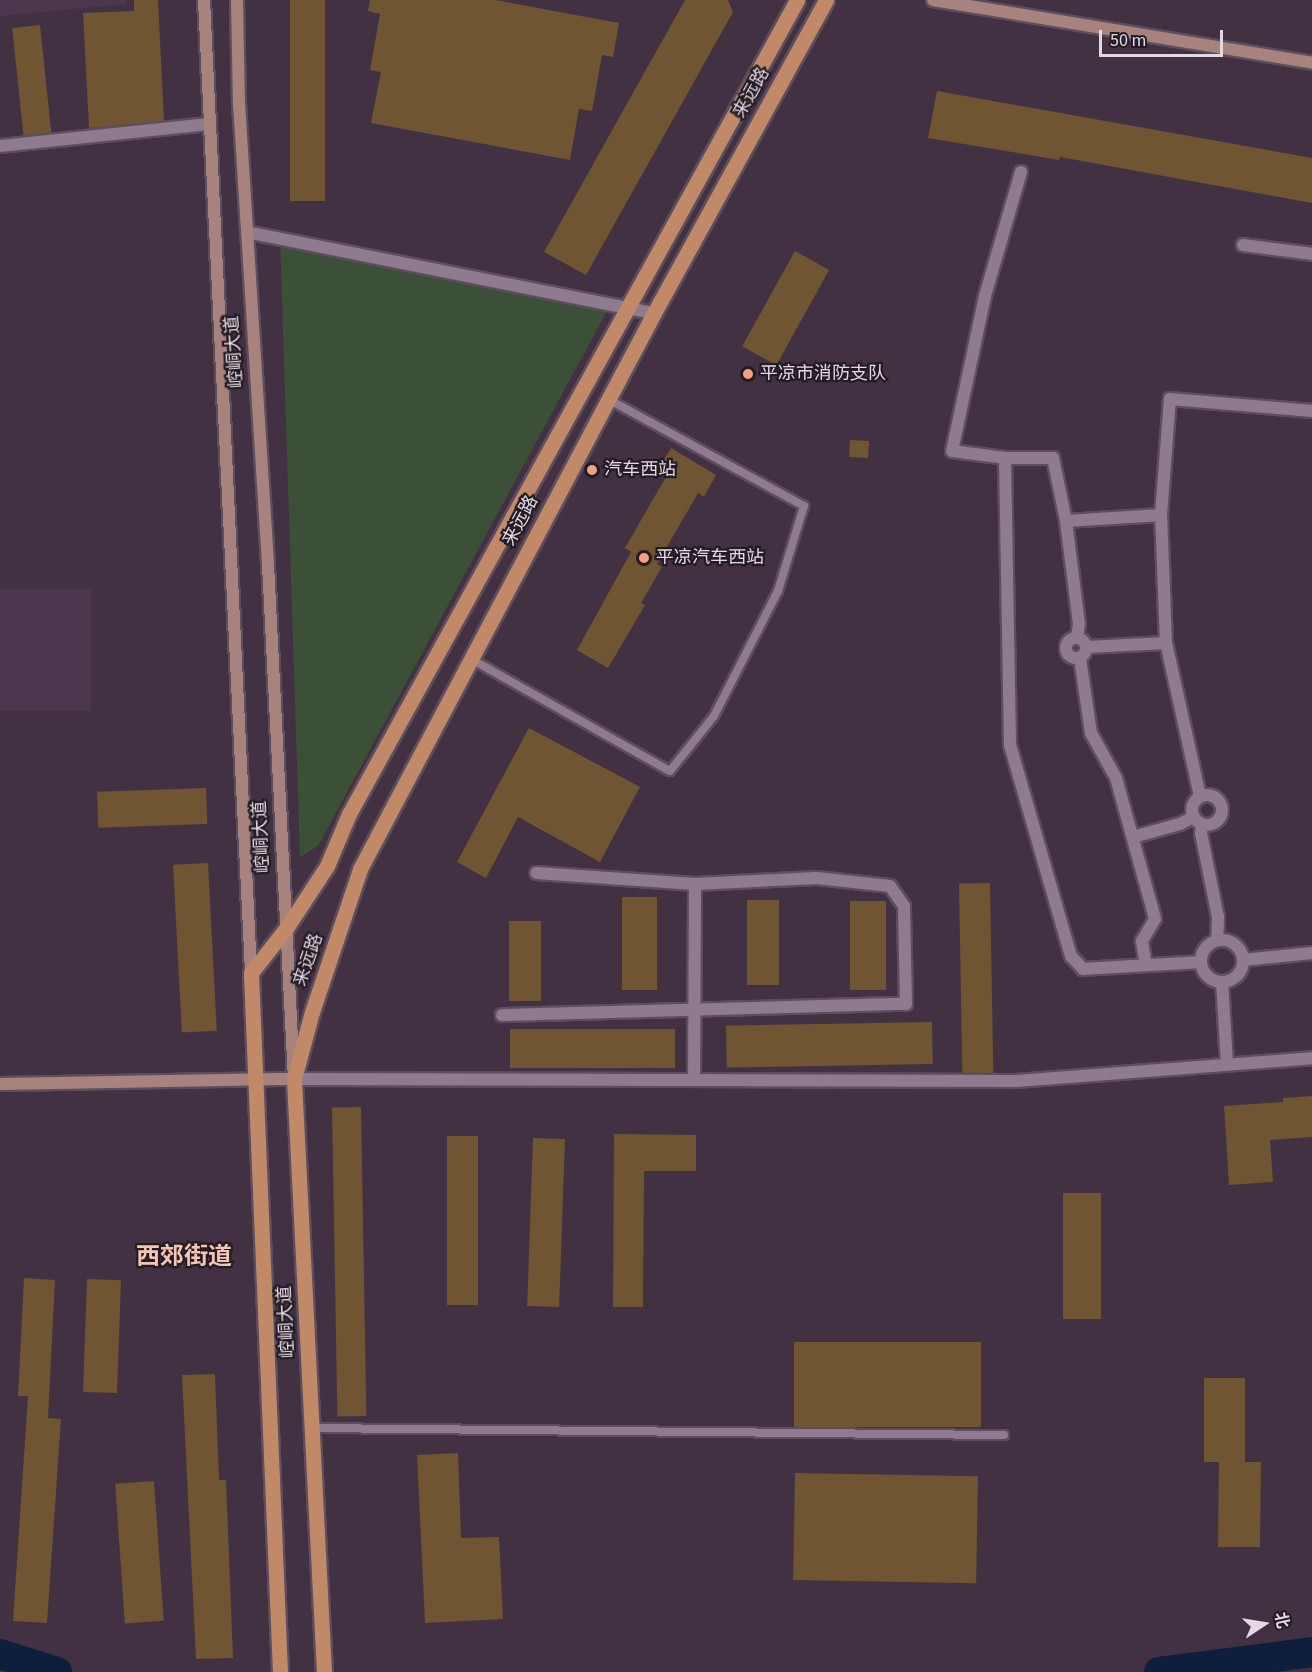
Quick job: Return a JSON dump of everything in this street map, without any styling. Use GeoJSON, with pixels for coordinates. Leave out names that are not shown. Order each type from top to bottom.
{"type":"FeatureCollection","features":[{"type":"Feature","properties":{"kind":"main road","name":"崆峒大道"},"geometry":{"type":"LineString","coordinates":[[204,0],[255,1079],[280,1672]]}},
{"type":"Feature","properties":{"kind":"main road","name":"崆峒大道"},"geometry":{"type":"LineString","coordinates":[[237,0],[247,232],[286,927],[324,1672]]}},
{"type":"Feature","properties":{"kind":"main road","name":"来远路"},"geometry":{"type":"LineString","coordinates":[[250,974],[286,927],[327,866],[349,814],[797,0]]}},
{"type":"Feature","properties":{"kind":"main road","name":"来远路"},"geometry":{"type":"LineString","coordinates":[[294,1079],[312,1012],[360,869],[654,313],[826,0]]}},
{"type":"Feature","properties":{"kind":"main road"},"geometry":{"type":"LineString","coordinates":[[933,0],[1312,63]]}},
{"type":"Feature","properties":{"kind":"main road"},"geometry":{"type":"LineString","coordinates":[[0,1084],[294,1079]]}},
{"type":"Feature","properties":{"kind":"street"},"geometry":{"type":"LineString","coordinates":[[0,146],[210,124]]}},
{"type":"Feature","properties":{"kind":"street"},"geometry":{"type":"LineString","coordinates":[[1021,172],[985,296],[952,451],[1005,458],[1053,458],[1066,520],[1091,733],[1116,778],[1155,919],[1142,941],[1146,965]]}},
{"type":"Feature","properties":{"kind":"street"},"geometry":{"type":"LineString","coordinates":[[247,232],[654,313]]}},
{"type":"Feature","properties":{"kind":"street"},"geometry":{"type":"LineString","coordinates":[[1243,245],[1312,254]]}},
{"type":"Feature","properties":{"kind":"street"},"geometry":{"type":"LineString","coordinates":[[1200,796],[1166,643],[1161,515],[1170,399],[1312,411]]}},
{"type":"Feature","properties":{"kind":"street"},"geometry":{"type":"LineString","coordinates":[[1005,458],[1010,745],[1071,956],[1083,969],[1201,962]]}},
{"type":"Feature","properties":{"kind":"street"},"geometry":{"type":"LineString","coordinates":[[1066,520],[1161,515]]}},
{"type":"Feature","properties":{"kind":"street"},"geometry":{"type":"LineString","coordinates":[[1081,648],[1166,643]]}},
{"type":"Feature","properties":{"kind":"street"},"geometry":{"type":"LineString","coordinates":[[1133,837],[1198,821],[1214,824],[1221,814],[1220,803],[1211,795],[1200,796],[1192,805],[1198,821],[1201,833],[1218,917],[1217,940]]}},
{"type":"Feature","properties":{"kind":"street"},"geometry":{"type":"LineString","coordinates":[[502,1015],[906,1004],[904,906],[890,886],[816,878],[695,884],[536,873]]}},
{"type":"Feature","properties":{"kind":"street"},"geometry":{"type":"LineString","coordinates":[[694,1080],[695,884]]}},
{"type":"Feature","properties":{"kind":"street"},"geometry":{"type":"LineString","coordinates":[[1217,940],[1232,942],[1238,946],[1243,960],[1242,967],[1235,978],[1222,982],[1210,978],[1201,962],[1205,948],[1217,940]]}},
{"type":"Feature","properties":{"kind":"street"},"geometry":{"type":"LineString","coordinates":[[1243,960],[1312,953]]}},
{"type":"Feature","properties":{"kind":"street"},"geometry":{"type":"LineString","coordinates":[[1222,982],[1227,1064]]}},
{"type":"Feature","properties":{"kind":"street"},"geometry":{"type":"LineString","coordinates":[[294,1079],[1016,1081],[1312,1058]]}},
{"type":"Feature","properties":{"kind":"lane"},"geometry":{"type":"LineString","coordinates":[[470,659],[670,771],[714,716],[778,591],[804,506],[608,399]]}},
{"type":"Feature","properties":{"kind":"lane"},"geometry":{"type":"LineString","coordinates":[[311,1428],[1004,1435]]}},
{"type":"Feature","properties":{"kind":"shaded area"},"geometry":{"type":"Polygon","coordinates":[[[0,0],[126,0],[126,4],[0,16],[0,0]]]}},
{"type":"Feature","properties":{"kind":"shaded area"},"geometry":{"type":"Polygon","coordinates":[[[0,589],[91,589],[91,711],[0,711],[0,589]]]}},
{"type":"Feature","properties":{"kind":"green space"},"geometry":{"type":"Polygon","coordinates":[[[280,238],[607,311],[318,846],[300,857],[280,238]]]}},
{"type":"Feature","properties":{"kind":"building"},"geometry":{"type":"Polygon","coordinates":[[[134,0],[158,0],[164,121],[89,128],[83,13],[134,11],[134,0]]]}},
{"type":"Feature","properties":{"kind":"building"},"geometry":{"type":"Polygon","coordinates":[[[290,0],[325,0],[325,201],[290,201],[290,0]]]}},
{"type":"Feature","properties":{"kind":"building"},"geometry":{"type":"Polygon","coordinates":[[[370,0],[495,0],[619,23],[613,57],[602,55],[592,111],[579,109],[570,160],[371,123],[381,72],[370,70],[380,14],[368,11],[370,0]]]}},
{"type":"Feature","properties":{"kind":"building"},"geometry":{"type":"Polygon","coordinates":[[[685,0],[728,0],[733,12],[586,275],[544,252],[685,0]]]}},
{"type":"Feature","properties":{"kind":"building"},"geometry":{"type":"Polygon","coordinates":[[[40,25],[51,132],[23,135],[12,28],[40,25]]]}},
{"type":"Feature","properties":{"kind":"building"},"geometry":{"type":"Polygon","coordinates":[[[937,91],[1312,158],[1312,203],[1060,157],[1059,160],[928,138],[937,91]]]}},
{"type":"Feature","properties":{"kind":"building"},"geometry":{"type":"Polygon","coordinates":[[[795,251],[829,270],[776,365],[742,346],[795,251]]]}},
{"type":"Feature","properties":{"kind":"building"},"geometry":{"type":"Polygon","coordinates":[[[850,440],[869,441],[868,458],[849,457],[850,440]]]}},
{"type":"Feature","properties":{"kind":"building","name":"平凉汽车西站"},"geometry":{"type":"Polygon","coordinates":[[[671,448],[716,475],[704,497],[698,493],[657,564],[662,567],[641,603],[645,605],[608,668],[577,650],[631,552],[625,548],[667,475],[658,470],[671,448]]]}},
{"type":"Feature","properties":{"kind":"building"},"geometry":{"type":"Polygon","coordinates":[[[529,728],[640,787],[600,862],[518,817],[486,878],[457,862],[529,728]]]}},
{"type":"Feature","properties":{"kind":"building"},"geometry":{"type":"Polygon","coordinates":[[[206,788],[207,824],[98,828],[97,792],[206,788]]]}},
{"type":"Feature","properties":{"kind":"building"},"geometry":{"type":"Polygon","coordinates":[[[208,863],[217,1031],[182,1033],[173,865],[208,863]]]}},
{"type":"Feature","properties":{"kind":"building"},"geometry":{"type":"Polygon","coordinates":[[[990,883],[993,1073],[962,1074],[959,884],[990,883]]]}},
{"type":"Feature","properties":{"kind":"building"},"geometry":{"type":"Polygon","coordinates":[[[622,897],[657,897],[657,990],[622,990],[622,897]]]}},
{"type":"Feature","properties":{"kind":"building"},"geometry":{"type":"Polygon","coordinates":[[[747,900],[779,900],[779,985],[747,985],[747,900]]]}},
{"type":"Feature","properties":{"kind":"building"},"geometry":{"type":"Polygon","coordinates":[[[850,901],[886,901],[886,990],[850,990],[850,901]]]}},
{"type":"Feature","properties":{"kind":"building"},"geometry":{"type":"Polygon","coordinates":[[[509,921],[541,921],[541,1001],[509,1001],[509,921]]]}},
{"type":"Feature","properties":{"kind":"building"},"geometry":{"type":"Polygon","coordinates":[[[932,1022],[933,1064],[727,1068],[726,1026],[932,1022]]]}},
{"type":"Feature","properties":{"kind":"building"},"geometry":{"type":"Polygon","coordinates":[[[510,1029],[675,1029],[675,1068],[510,1068],[510,1029]]]}},
{"type":"Feature","properties":{"kind":"building"},"geometry":{"type":"Polygon","coordinates":[[[1312,1096],[1312,1137],[1270,1140],[1273,1182],[1229,1185],[1224,1106],[1283,1102],[1283,1098],[1312,1096]]]}},
{"type":"Feature","properties":{"kind":"building"},"geometry":{"type":"Polygon","coordinates":[[[361,1107],[366,1416],[337,1416],[332,1108],[361,1107]]]}},
{"type":"Feature","properties":{"kind":"building"},"geometry":{"type":"Polygon","coordinates":[[[614,1134],[696,1135],[696,1171],[644,1171],[643,1307],[613,1307],[614,1134]]]}},
{"type":"Feature","properties":{"kind":"building"},"geometry":{"type":"Polygon","coordinates":[[[447,1136],[478,1136],[478,1305],[447,1305],[447,1136]]]}},
{"type":"Feature","properties":{"kind":"building"},"geometry":{"type":"Polygon","coordinates":[[[533,1138],[565,1139],[559,1307],[527,1306],[533,1138]]]}},
{"type":"Feature","properties":{"kind":"building"},"geometry":{"type":"Polygon","coordinates":[[[1063,1193],[1101,1193],[1101,1319],[1063,1319],[1063,1193]]]}},
{"type":"Feature","properties":{"kind":"building"},"geometry":{"type":"Polygon","coordinates":[[[24,1278],[55,1280],[48,1418],[61,1419],[47,1623],[13,1621],[28,1396],[18,1396],[24,1278]]]}},
{"type":"Feature","properties":{"kind":"building"},"geometry":{"type":"Polygon","coordinates":[[[87,1279],[121,1280],[117,1393],[83,1392],[87,1279]]]}},
{"type":"Feature","properties":{"kind":"building"},"geometry":{"type":"Polygon","coordinates":[[[794,1342],[981,1342],[981,1427],[794,1427],[794,1342]]]}},
{"type":"Feature","properties":{"kind":"building"},"geometry":{"type":"Polygon","coordinates":[[[215,1374],[219,1480],[226,1480],[233,1658],[196,1659],[182,1375],[215,1374]]]}},
{"type":"Feature","properties":{"kind":"building"},"geometry":{"type":"Polygon","coordinates":[[[1204,1378],[1245,1378],[1245,1462],[1261,1462],[1260,1547],[1218,1547],[1219,1462],[1204,1462],[1204,1378]]]}},
{"type":"Feature","properties":{"kind":"building"},"geometry":{"type":"Polygon","coordinates":[[[458,1453],[461,1538],[499,1537],[503,1619],[425,1623],[417,1455],[458,1453]]]}},
{"type":"Feature","properties":{"kind":"building"},"geometry":{"type":"Polygon","coordinates":[[[795,1473],[978,1476],[976,1583],[793,1580],[795,1473]]]}},
{"type":"Feature","properties":{"kind":"building"},"geometry":{"type":"Polygon","coordinates":[[[154,1481],[164,1621],[125,1623],[115,1484],[154,1481]]]}},
{"type":"Feature","properties":{"kind":"waterway"},"geometry":{"type":"LineString","coordinates":[[1159,1672],[1312,1652]]}},
{"type":"Feature","properties":{"kind":"waterway"},"geometry":{"type":"LineString","coordinates":[[0,1654],[57,1672]]}},
{"type":"Feature","properties":{"kind":"place","name":"平凉市消防支队"},"geometry":{"type":"Point","coordinates":[748,374]}},
{"type":"Feature","properties":{"kind":"place","name":"汽车西站"},"geometry":{"type":"Point","coordinates":[592,470]}},
{"type":"Feature","properties":{"kind":"place","name":"平凉汽车西站"},"geometry":{"type":"Point","coordinates":[644,558]}},
{"type":"Feature","properties":{"kind":"district","name":"西郊街道"},"geometry":{"type":"Point","coordinates":[184,1257]}}]}
